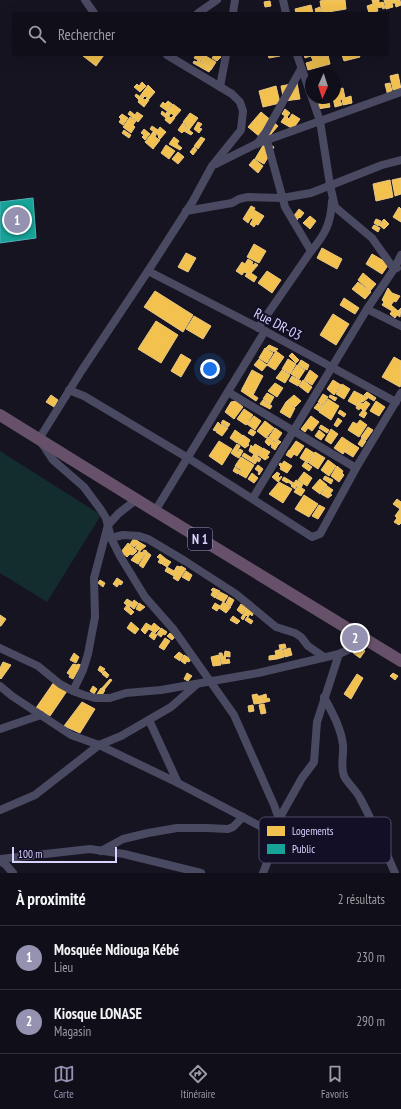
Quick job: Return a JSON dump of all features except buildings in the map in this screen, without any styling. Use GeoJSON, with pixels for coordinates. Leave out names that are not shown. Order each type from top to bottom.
{"type":"FeatureCollection","features":[{"type":"Feature","properties":{"kind":"highway","name":"N 1"},"geometry":{"type":"LineString","coordinates":[[0,415],[136,500],[401,661]]}},
{"type":"Feature","properties":{"kind":"street"},"geometry":{"type":"LineString","coordinates":[[85,0],[93,12]]}},
{"type":"Feature","properties":{"kind":"street"},"geometry":{"type":"LineString","coordinates":[[199,12],[216,0]]}},
{"type":"Feature","properties":{"kind":"street"},"geometry":{"type":"LineString","coordinates":[[233,12],[235,0]]}},
{"type":"Feature","properties":{"kind":"street"},"geometry":{"type":"LineString","coordinates":[[283,0],[286,12]]}},
{"type":"Feature","properties":{"kind":"street"},"geometry":{"type":"LineString","coordinates":[[169,56],[232,94],[240,102],[243,111],[241,130],[212,166],[186,211],[148,271],[69,390],[39,439],[53,460],[84,488],[101,510],[108,525],[111,538],[120,556],[146,597],[174,630],[234,715],[279,817]]}},
{"type":"Feature","properties":{"kind":"street"},"geometry":{"type":"LineString","coordinates":[[220,87],[226,56]]}},
{"type":"Feature","properties":{"kind":"street"},"geometry":{"type":"LineString","coordinates":[[298,56],[305,79]]}},
{"type":"Feature","properties":{"kind":"street"},"geometry":{"type":"LineString","coordinates":[[256,144],[266,132],[301,69]]}},
{"type":"Feature","properties":{"kind":"street"},"geometry":{"type":"LineString","coordinates":[[212,166],[256,144],[401,92]]}},
{"type":"Feature","properties":{"kind":"street"},"geometry":{"type":"LineString","coordinates":[[314,104],[320,121],[330,186],[335,207],[372,238],[397,268]]}},
{"type":"Feature","properties":{"kind":"street"},"geometry":{"type":"LineString","coordinates":[[267,140],[285,207],[311,251]]}},
{"type":"Feature","properties":{"kind":"street"},"geometry":{"type":"LineString","coordinates":[[186,211],[232,203],[239,199],[248,197],[282,198],[311,193],[382,165],[401,160]]}},
{"type":"Feature","properties":{"kind":"street"},"geometry":{"type":"LineString","coordinates":[[155,511],[228,392],[261,330],[311,251],[321,240],[332,214],[332,197]]}},
{"type":"Feature","properties":{"kind":"street"},"geometry":{"type":"LineString","coordinates":[[253,498],[367,309],[397,268],[401,255]]}},
{"type":"Feature","properties":{"kind":"street","name":"Rue DR-03"},"geometry":{"type":"LineString","coordinates":[[148,271],[396,402]]}},
{"type":"Feature","properties":{"kind":"street"},"geometry":{"type":"LineString","coordinates":[[367,309],[401,326]]}},
{"type":"Feature","properties":{"kind":"street"},"geometry":{"type":"LineString","coordinates":[[69,390],[84,396],[188,458],[312,537],[316,537],[320,534],[356,468],[401,392]]}},
{"type":"Feature","properties":{"kind":"street"},"geometry":{"type":"LineString","coordinates":[[228,392],[356,468]]}},
{"type":"Feature","properties":{"kind":"street"},"geometry":{"type":"LineString","coordinates":[[73,690],[83,670],[88,654],[95,617],[94,578],[108,525],[119,513],[136,500]]}},
{"type":"Feature","properties":{"kind":"street"},"geometry":{"type":"LineString","coordinates":[[111,538],[123,535],[139,536],[148,540],[236,594],[276,627],[301,637],[308,646],[324,657]]}},
{"type":"Feature","properties":{"kind":"street"},"geometry":{"type":"LineString","coordinates":[[0,648],[38,666],[60,684],[84,695],[95,698],[110,698],[126,693],[161,690],[258,673],[339,654],[367,641]]}},
{"type":"Feature","properties":{"kind":"street"},"geometry":{"type":"LineString","coordinates":[[281,817],[302,778],[314,762],[317,722],[339,654]]}},
{"type":"Feature","properties":{"kind":"street"},"geometry":{"type":"LineString","coordinates":[[0,810],[35,795],[99,745],[121,736],[171,707],[197,684]]}},
{"type":"Feature","properties":{"kind":"street"},"geometry":{"type":"LineString","coordinates":[[0,686],[12,696],[71,735],[99,745],[178,783],[259,826]]}},
{"type":"Feature","properties":{"kind":"street"},"geometry":{"type":"LineString","coordinates":[[324,697],[336,721],[343,746],[342,771],[345,778],[359,796],[370,817]]}},
{"type":"Feature","properties":{"kind":"street"},"geometry":{"type":"LineString","coordinates":[[0,729],[41,715]]}},
{"type":"Feature","properties":{"kind":"street"},"geometry":{"type":"LineString","coordinates":[[149,720],[178,783]]}},
{"type":"Feature","properties":{"kind":"street"},"geometry":{"type":"LineString","coordinates":[[101,851],[123,839],[162,831],[194,828],[228,829],[233,827],[243,817]]}},
{"type":"Feature","properties":{"kind":"street"},"geometry":{"type":"LineString","coordinates":[[2,865],[90,849],[124,854],[201,873]]}},
{"type":"Feature","properties":{"kind":"street"},"geometry":{"type":"LineString","coordinates":[[263,873],[267,863]]}},
{"type":"Feature","properties":{"kind":"street"},"geometry":{"type":"LineString","coordinates":[[391,863],[395,873]]}},
{"type":"Feature","properties":{"kind":"street"},"geometry":{"type":"LineString","coordinates":[[2,865],[13,873]]}},
{"type":"Feature","properties":{"kind":"green space"},"geometry":{"type":"Polygon","coordinates":[[[0,451],[101,515],[47,602],[0,573],[0,451]]]}},
{"type":"Feature","properties":{"kind":"place","name":"Mosquée Ndiouga Kébé"},"geometry":{"type":"Point","coordinates":[17,220]}},
{"type":"Feature","properties":{"kind":"place","name":"Kiosque LONASE"},"geometry":{"type":"Point","coordinates":[355,638]}}]}
